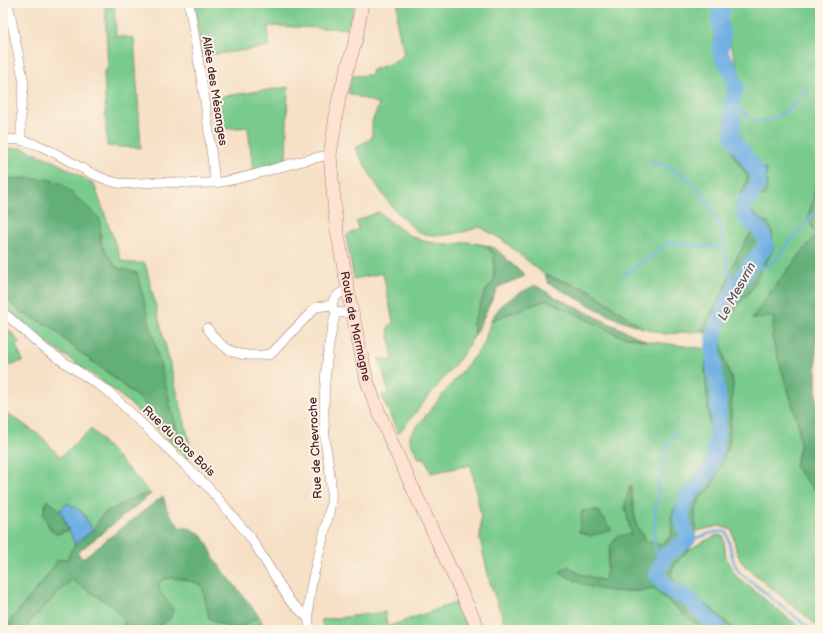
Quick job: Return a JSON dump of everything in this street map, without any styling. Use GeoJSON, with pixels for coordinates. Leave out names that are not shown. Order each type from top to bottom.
{"type":"FeatureCollection","features":[{"type":"Feature","properties":{"kind":"main road","name":"Route de Marmagne"},"geometry":{"type":"LineString","coordinates":[[362,3],[356,39],[339,97],[330,155],[336,225],[352,312],[367,381],[378,409],[479,630]]}},
{"type":"Feature","properties":{"kind":"street"},"geometry":{"type":"LineString","coordinates":[[8,3],[24,83],[21,109],[21,140]]}},
{"type":"Feature","properties":{"kind":"street","name":"Allée des Mésanges"},"geometry":{"type":"LineString","coordinates":[[189,3],[205,101],[215,182]]}},
{"type":"Feature","properties":{"kind":"street"},"geometry":{"type":"LineString","coordinates":[[3,140],[21,140],[31,142],[96,174],[118,183],[215,182],[261,174],[301,160],[330,155]]}},
{"type":"Feature","properties":{"kind":"street"},"geometry":{"type":"LineString","coordinates":[[334,308],[333,300],[337,294],[348,289]]}},
{"type":"Feature","properties":{"kind":"street"},"geometry":{"type":"LineString","coordinates":[[207,328],[216,341],[229,351],[241,355],[271,354],[316,307],[334,308],[342,313],[352,312]]}},
{"type":"Feature","properties":{"kind":"street","name":"Rue de Chevroche"},"geometry":{"type":"LineString","coordinates":[[310,630],[308,618],[316,565],[331,501],[324,409],[334,308]]}},
{"type":"Feature","properties":{"kind":"street","name":"Rue du Gros Bois"},"geometry":{"type":"LineString","coordinates":[[3,312],[46,350],[109,392],[138,418],[208,487],[251,538],[290,601],[308,618]]}},
{"type":"Feature","properties":{"kind":"green space"},"geometry":{"type":"Polygon","coordinates":[[[105,3],[114,3],[116,36],[134,38],[141,148],[107,146],[104,71],[108,69],[105,3]]]}},
{"type":"Feature","properties":{"kind":"green space"},"geometry":{"type":"Polygon","coordinates":[[[194,3],[354,3],[350,29],[268,26],[269,47],[202,56],[194,3]]]}},
{"type":"Feature","properties":{"kind":"green space"},"geometry":{"type":"Polygon","coordinates":[[[398,3],[710,3],[716,8],[713,18],[716,56],[727,72],[729,92],[728,134],[732,153],[748,177],[739,198],[747,223],[752,230],[731,268],[724,291],[701,331],[666,334],[643,328],[590,290],[545,275],[501,239],[480,227],[448,235],[424,234],[417,231],[399,215],[378,188],[355,148],[372,138],[372,122],[379,104],[348,93],[352,76],[370,75],[372,70],[397,61],[404,54],[397,25],[398,3]]]}},
{"type":"Feature","properties":{"kind":"green space"},"geometry":{"type":"Polygon","coordinates":[[[724,3],[820,3],[820,143],[817,181],[808,218],[816,235],[773,288],[753,319],[774,316],[772,338],[798,423],[800,446],[795,467],[814,489],[820,488],[820,628],[746,567],[737,554],[732,530],[719,526],[696,531],[695,511],[700,498],[710,490],[729,445],[733,383],[725,361],[721,342],[724,322],[753,287],[768,223],[757,217],[750,209],[752,199],[766,170],[744,148],[738,134],[735,118],[742,93],[740,75],[725,28],[726,6],[724,3]]]}},
{"type":"Feature","properties":{"kind":"green space"},"geometry":{"type":"Polygon","coordinates":[[[288,87],[286,159],[253,171],[248,127],[215,130],[210,98],[288,87]]]}},
{"type":"Feature","properties":{"kind":"green space"},"geometry":{"type":"Polygon","coordinates":[[[820,143],[820,310],[816,338],[816,392],[820,443],[820,488],[814,489],[795,467],[800,446],[798,423],[772,338],[774,317],[752,319],[773,288],[816,235],[808,218],[817,181],[820,143]]]}},
{"type":"Feature","properties":{"kind":"green space"},"geometry":{"type":"Polygon","coordinates":[[[22,148],[54,161],[94,184],[121,260],[128,263],[145,263],[192,452],[187,459],[131,404],[27,327],[3,303],[3,294],[19,311],[52,327],[75,349],[142,401],[172,438],[137,273],[116,267],[101,244],[100,219],[3,216],[3,149],[22,148]]]}},
{"type":"Feature","properties":{"kind":"green space"},"geometry":{"type":"Polygon","coordinates":[[[744,148],[766,170],[767,187],[765,196],[752,199],[750,209],[757,217],[768,223],[772,231],[773,250],[753,287],[724,323],[721,342],[701,331],[724,291],[731,268],[752,231],[736,211],[739,198],[748,177],[732,153],[744,148]]]}},
{"type":"Feature","properties":{"kind":"green space"},"geometry":{"type":"Polygon","coordinates":[[[6,179],[46,179],[61,183],[100,219],[101,244],[116,267],[137,273],[179,438],[172,438],[142,401],[105,370],[75,349],[52,327],[19,311],[3,294],[3,216],[6,179]]]}},
{"type":"Feature","properties":{"kind":"green space"},"geometry":{"type":"Polygon","coordinates":[[[378,212],[407,234],[423,241],[447,245],[468,242],[485,245],[494,255],[494,281],[485,292],[473,323],[475,335],[461,357],[398,434],[382,396],[389,392],[379,358],[393,360],[388,328],[393,322],[383,273],[354,279],[346,236],[358,229],[357,221],[378,212]]]}},
{"type":"Feature","properties":{"kind":"green space"},"geometry":{"type":"Polygon","coordinates":[[[485,245],[495,248],[525,276],[498,287],[475,335],[473,323],[485,292],[494,281],[494,255],[485,245]]]}},
{"type":"Feature","properties":{"kind":"green space"},"geometry":{"type":"Polygon","coordinates":[[[545,275],[590,290],[643,328],[610,316],[548,283],[545,275]]]}},
{"type":"Feature","properties":{"kind":"green space"},"geometry":{"type":"Polygon","coordinates":[[[535,285],[555,297],[646,341],[618,335],[547,300],[491,320],[504,303],[535,285]]]}},
{"type":"Feature","properties":{"kind":"green space"},"geometry":{"type":"Polygon","coordinates":[[[547,300],[618,335],[646,341],[707,349],[705,371],[711,441],[707,461],[697,478],[677,503],[671,517],[672,535],[660,545],[646,541],[636,525],[631,487],[625,506],[632,534],[610,547],[605,581],[580,574],[568,566],[560,572],[637,592],[652,588],[703,630],[507,630],[490,583],[480,539],[481,517],[471,465],[431,473],[425,458],[419,458],[410,442],[410,435],[484,344],[491,320],[547,300]],[[597,510],[582,511],[611,530],[597,510]]]}},
{"type":"Feature","properties":{"kind":"green space"},"geometry":{"type":"Polygon","coordinates":[[[3,323],[20,343],[16,346],[23,361],[3,367],[3,323]]]}},
{"type":"Feature","properties":{"kind":"green space"},"geometry":{"type":"Polygon","coordinates":[[[721,342],[725,361],[733,383],[729,445],[710,490],[700,498],[695,511],[696,531],[690,548],[672,568],[671,576],[676,584],[714,611],[735,630],[703,630],[652,588],[628,592],[604,590],[582,584],[560,572],[568,566],[580,574],[605,581],[610,547],[617,536],[631,534],[625,506],[630,485],[636,525],[646,541],[661,545],[672,535],[671,517],[677,503],[697,478],[707,461],[711,441],[705,371],[707,349],[721,342]]]}},
{"type":"Feature","properties":{"kind":"green space"},"geometry":{"type":"Polygon","coordinates":[[[3,410],[42,437],[60,457],[91,429],[151,494],[138,496],[104,513],[93,530],[82,512],[68,503],[60,510],[47,500],[46,519],[49,528],[57,534],[69,530],[75,544],[67,559],[51,569],[45,579],[12,618],[8,630],[3,630],[3,410]]]}},
{"type":"Feature","properties":{"kind":"green space"},"geometry":{"type":"Polygon","coordinates":[[[151,494],[77,553],[83,558],[163,496],[167,510],[180,528],[193,529],[202,536],[206,541],[214,559],[259,616],[239,628],[224,626],[209,618],[202,585],[191,581],[170,578],[159,582],[159,590],[173,610],[170,619],[154,630],[125,630],[123,618],[109,604],[72,580],[30,621],[27,630],[9,630],[12,618],[45,579],[58,560],[67,559],[75,544],[93,530],[104,513],[138,496],[151,494]]]}},
{"type":"Feature","properties":{"kind":"green space"},"geometry":{"type":"Polygon","coordinates":[[[47,500],[60,510],[69,530],[57,534],[51,531],[43,513],[47,500]]]}},
{"type":"Feature","properties":{"kind":"green space"},"geometry":{"type":"Polygon","coordinates":[[[597,510],[612,530],[590,536],[579,532],[582,511],[597,510]]]}},
{"type":"Feature","properties":{"kind":"green space"},"geometry":{"type":"Polygon","coordinates":[[[717,535],[723,536],[726,558],[736,576],[803,630],[735,630],[714,611],[676,584],[671,576],[673,568],[682,556],[695,546],[717,535]]]}},
{"type":"Feature","properties":{"kind":"green space"},"geometry":{"type":"Polygon","coordinates":[[[167,578],[183,579],[202,585],[209,618],[224,626],[239,628],[259,616],[265,630],[154,630],[170,619],[173,610],[159,590],[159,582],[167,578]]]}},
{"type":"Feature","properties":{"kind":"green space"},"geometry":{"type":"Polygon","coordinates":[[[72,579],[109,604],[123,618],[125,630],[27,630],[30,621],[72,579]]]}},
{"type":"Feature","properties":{"kind":"green space"},"geometry":{"type":"Polygon","coordinates":[[[458,602],[471,630],[324,630],[321,620],[385,612],[387,627],[458,602]]]}},
{"type":"Feature","properties":{"kind":"water"},"geometry":{"type":"Polygon","coordinates":[[[68,503],[82,512],[93,530],[75,544],[60,510],[68,503]]]}},
{"type":"Feature","properties":{"kind":"waterway","name":"Le Mesvrin"},"geometry":{"type":"LineString","coordinates":[[717,3],[722,12],[719,19],[723,40],[720,49],[722,56],[730,69],[736,87],[732,101],[733,138],[757,172],[758,184],[752,196],[742,204],[743,211],[748,220],[760,230],[765,241],[765,248],[747,270],[721,314],[713,343],[719,400],[718,428],[714,458],[708,472],[692,491],[684,505],[682,516],[688,539],[665,556],[657,574],[665,585],[676,594],[685,596],[720,630]]}},
{"type":"Feature","properties":{"kind":"waterway"},"geometry":{"type":"LineString","coordinates":[[732,101],[744,113],[753,119],[761,121],[769,120],[777,117],[792,105],[809,85]]}},
{"type":"Feature","properties":{"kind":"waterway"},"geometry":{"type":"LineString","coordinates":[[651,163],[676,171],[687,179],[706,200],[719,224],[724,238],[725,254],[734,291]]}},
{"type":"Feature","properties":{"kind":"waterway"},"geometry":{"type":"LineString","coordinates":[[746,272],[766,266],[775,260],[817,210]]}},
{"type":"Feature","properties":{"kind":"waterway"},"geometry":{"type":"LineString","coordinates":[[624,275],[669,243],[724,248]]}},
{"type":"Feature","properties":{"kind":"waterway"},"geometry":{"type":"LineString","coordinates":[[663,560],[657,553],[655,547],[655,515],[664,458],[668,445],[676,431]]}},
{"type":"Feature","properties":{"kind":"waterway"},"geometry":{"type":"LineString","coordinates":[[688,539],[721,531],[726,532],[732,557],[739,572],[812,630]]}}]}
